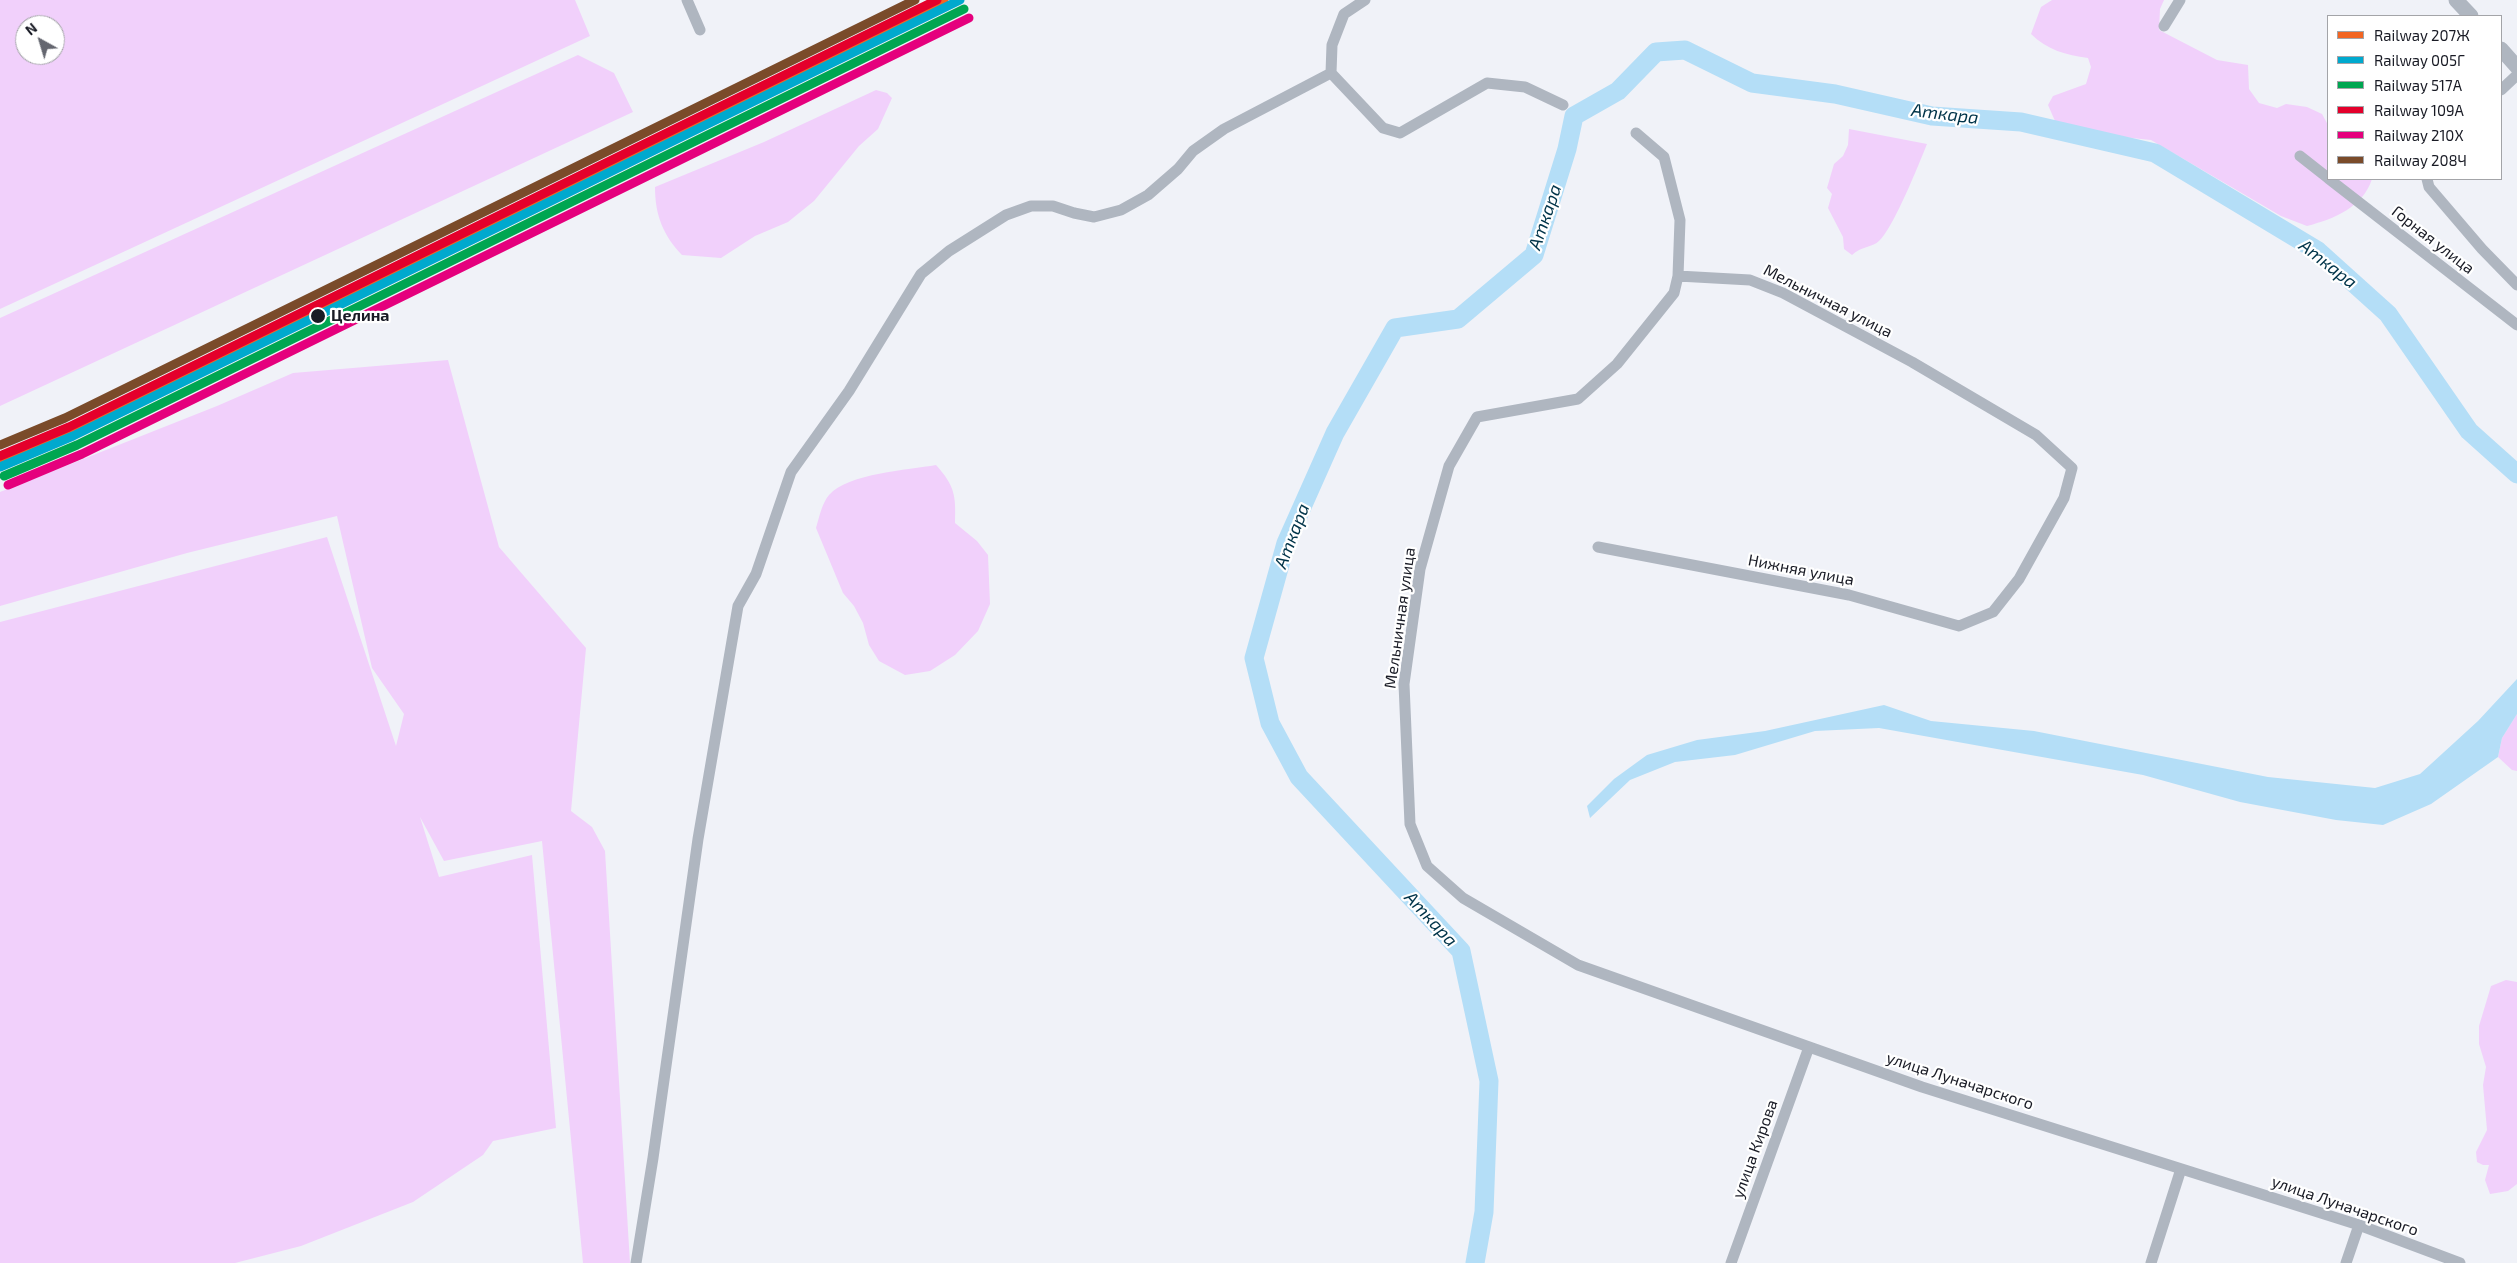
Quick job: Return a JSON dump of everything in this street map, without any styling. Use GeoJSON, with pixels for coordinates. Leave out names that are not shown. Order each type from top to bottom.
{"type":"FeatureCollection","features":[{"type":"Feature","properties":{"kind":"street"},"geometry":{"type":"LineString","coordinates":[[687,0],[700,30]]}},
{"type":"Feature","properties":{"kind":"street"},"geometry":{"type":"LineString","coordinates":[[1365,0],[1344,14],[1332,45],[1331,74],[1383,128],[1400,133],[1486,83],[1525,86],[1564,106]]}},
{"type":"Feature","properties":{"kind":"street"},"geometry":{"type":"LineString","coordinates":[[2164,26],[2180,0]]}},
{"type":"Feature","properties":{"kind":"street"},"geometry":{"type":"LineString","coordinates":[[2456,0],[2470,15]]}},
{"type":"Feature","properties":{"kind":"street"},"geometry":{"type":"LineString","coordinates":[[2502,50],[2517,67]]}},
{"type":"Feature","properties":{"kind":"street"},"geometry":{"type":"LineString","coordinates":[[636,1263],[653,1158],[698,839],[738,606],[756,574],[792,472],[849,391],[921,274],[949,251],[1006,215],[1031,206],[1053,206],[1074,214],[1094,217],[1120,210],[1148,195],[1178,169],[1193,151],[1224,129],[1331,74]]}},
{"type":"Feature","properties":{"kind":"street"},"geometry":{"type":"LineString","coordinates":[[2502,89],[2517,74]]}},
{"type":"Feature","properties":{"kind":"street"},"geometry":{"type":"LineString","coordinates":[[1636,133],[1664,157],[1680,220],[1678,276]]}},
{"type":"Feature","properties":{"kind":"street","name":"Горная улица"},"geometry":{"type":"LineString","coordinates":[[2300,156],[2327,176]]}},
{"type":"Feature","properties":{"kind":"street","name":"Горная улица"},"geometry":{"type":"LineString","coordinates":[[2332,180],[2517,325]]}},
{"type":"Feature","properties":{"kind":"street"},"geometry":{"type":"LineString","coordinates":[[2428,180],[2429,187],[2482,249],[2517,285]]}},
{"type":"Feature","properties":{"kind":"street","name":"Мельничная улица"},"geometry":{"type":"LineString","coordinates":[[1410,824],[1404,684],[1420,569],[1449,466],[1477,417],[1578,399],[1617,364],[1674,293],[1678,276],[1750,280],[1783,293],[1912,362],[2036,435],[2072,468],[2064,498],[2019,579],[1993,612]]}},
{"type":"Feature","properties":{"kind":"street","name":"Нижняя улица"},"geometry":{"type":"LineString","coordinates":[[1598,547],[1849,595],[1959,626],[1993,612]]}},
{"type":"Feature","properties":{"kind":"street","name":"улица Луначарского"},"geometry":{"type":"LineString","coordinates":[[1410,824],[1427,866],[1463,898],[1578,966],[1922,1087],[2359,1225],[2460,1263]]}},
{"type":"Feature","properties":{"kind":"street","name":"улица Кирова"},"geometry":{"type":"LineString","coordinates":[[1731,1263],[1809,1047]]}},
{"type":"Feature","properties":{"kind":"street"},"geometry":{"type":"LineString","coordinates":[[2151,1263],[2181,1169]]}},
{"type":"Feature","properties":{"kind":"street"},"geometry":{"type":"LineString","coordinates":[[2346,1263],[2359,1225]]}},
{"type":"Feature","properties":{"kind":"shaded area"},"geometry":{"type":"Polygon","coordinates":[[[0,0],[575,0],[590,36],[0,309],[0,0]]]}},
{"type":"Feature","properties":{"kind":"shaded area"},"geometry":{"type":"Polygon","coordinates":[[[2052,0],[2164,0],[2160,9],[2159,30],[2217,60],[2248,65],[2249,89],[2259,103],[2277,108],[2286,104],[2307,107],[2322,114],[2327,123],[2327,180],[2372,180],[2368,189],[2355,204],[2346,210],[2327,220],[2307,226],[2281,216],[2151,140],[2084,133],[2055,121],[2048,105],[2053,96],[2086,84],[2091,67],[2088,58],[2057,51],[2037,40],[2031,34],[2041,7],[2052,0]]]}},
{"type":"Feature","properties":{"kind":"shaded area"},"geometry":{"type":"Polygon","coordinates":[[[578,55],[614,73],[633,112],[0,406],[0,318],[578,55]]]}},
{"type":"Feature","properties":{"kind":"shaded area"},"geometry":{"type":"Polygon","coordinates":[[[876,90],[887,93],[892,98],[878,129],[859,146],[814,201],[788,222],[755,236],[721,258],[682,255],[675,247],[661,224],[655,197],[655,187],[764,142],[876,90]]]}},
{"type":"Feature","properties":{"kind":"shaded area"},"geometry":{"type":"Polygon","coordinates":[[[1849,129],[1927,144],[1905,195],[1885,234],[1877,243],[1852,255],[1844,249],[1843,237],[1828,208],[1832,194],[1827,188],[1834,164],[1843,156],[1848,145],[1849,129]]]}},
{"type":"Feature","properties":{"kind":"shaded area"},"geometry":{"type":"Polygon","coordinates":[[[448,360],[499,547],[586,648],[571,811],[592,827],[605,851],[630,1263],[583,1263],[542,841],[444,861],[420,817],[439,877],[532,855],[556,1128],[493,1141],[483,1155],[413,1202],[301,1246],[235,1263],[0,1263],[0,622],[327,537],[396,746],[404,714],[372,668],[337,516],[187,553],[0,606],[0,492],[217,406],[293,373],[448,360]]]}},
{"type":"Feature","properties":{"kind":"shaded area"},"geometry":{"type":"Polygon","coordinates":[[[936,465],[951,485],[955,506],[955,523],[977,541],[988,555],[990,604],[978,631],[955,655],[930,671],[905,675],[879,661],[869,645],[863,623],[854,606],[843,593],[816,528],[824,502],[838,488],[864,477],[936,465]]]}},
{"type":"Feature","properties":{"kind":"shaded area"},"geometry":{"type":"Polygon","coordinates":[[[2517,714],[2517,771],[2512,770],[2498,757],[2502,738],[2517,714]]]}},
{"type":"Feature","properties":{"kind":"shaded area"},"geometry":{"type":"Polygon","coordinates":[[[2506,980],[2517,982],[2517,1184],[2508,1191],[2490,1194],[2485,1180],[2489,1165],[2477,1162],[2476,1152],[2487,1130],[2483,1085],[2486,1067],[2479,1044],[2479,1026],[2491,986],[2506,980]]]}},
{"type":"Feature","properties":{"kind":"water"},"geometry":{"type":"Polygon","coordinates":[[[2517,679],[2517,714],[2502,738],[2498,757],[2431,804],[2383,825],[2336,820],[2240,802],[2143,775],[1879,728],[1815,731],[1735,755],[1675,762],[1630,780],[1590,818],[1587,806],[1614,779],[1647,755],[1697,740],[1765,731],[1884,705],[1931,721],[2034,731],[2268,777],[2375,788],[2420,774],[2478,721],[2517,679]]]}},
{"type":"Feature","properties":{"kind":"waterway","name":"Аткара"},"geometry":{"type":"LineString","coordinates":[[1475,1263],[1484,1212],[1489,1081],[1461,951],[1299,777],[1270,723],[1254,658],[1286,543],[1335,433],[1395,328],[1458,319],[1534,255],[1567,149],[1574,116],[1618,91],[1656,52],[1685,50],[1752,83],[1835,94],[1932,116],[2021,122],[2155,153],[2318,251],[2388,314],[2469,431],[2517,474]]}},
{"type":"Feature","properties":{"kind":"rail line","name":"208Ч"},"geometry":{"type":"LineString","coordinates":[[0,445],[65,418],[915,0]]}},
{"type":"Feature","properties":{"kind":"rail line","name":"109А"},"geometry":{"type":"LineString","coordinates":[[0,456],[69,427],[937,0]]}},
{"type":"Feature","properties":{"kind":"rail line","name":"207Ж"},"geometry":{"type":"LineString","coordinates":[[0,460],[70,429],[944,0]]}},
{"type":"Feature","properties":{"kind":"rail line","name":"005Г"},"geometry":{"type":"LineString","coordinates":[[0,467],[73,436],[960,0]]}},
{"type":"Feature","properties":{"kind":"rail line","name":"517А"},"geometry":{"type":"LineString","coordinates":[[4,476],[77,445],[964,9]]}},
{"type":"Feature","properties":{"kind":"rail line","name":"210Х"},"geometry":{"type":"LineString","coordinates":[[8,485],[82,454],[969,18]]}},
{"type":"Feature","properties":{"kind":"place","name":"Целина"},"geometry":{"type":"Point","coordinates":[318,316]}}]}
